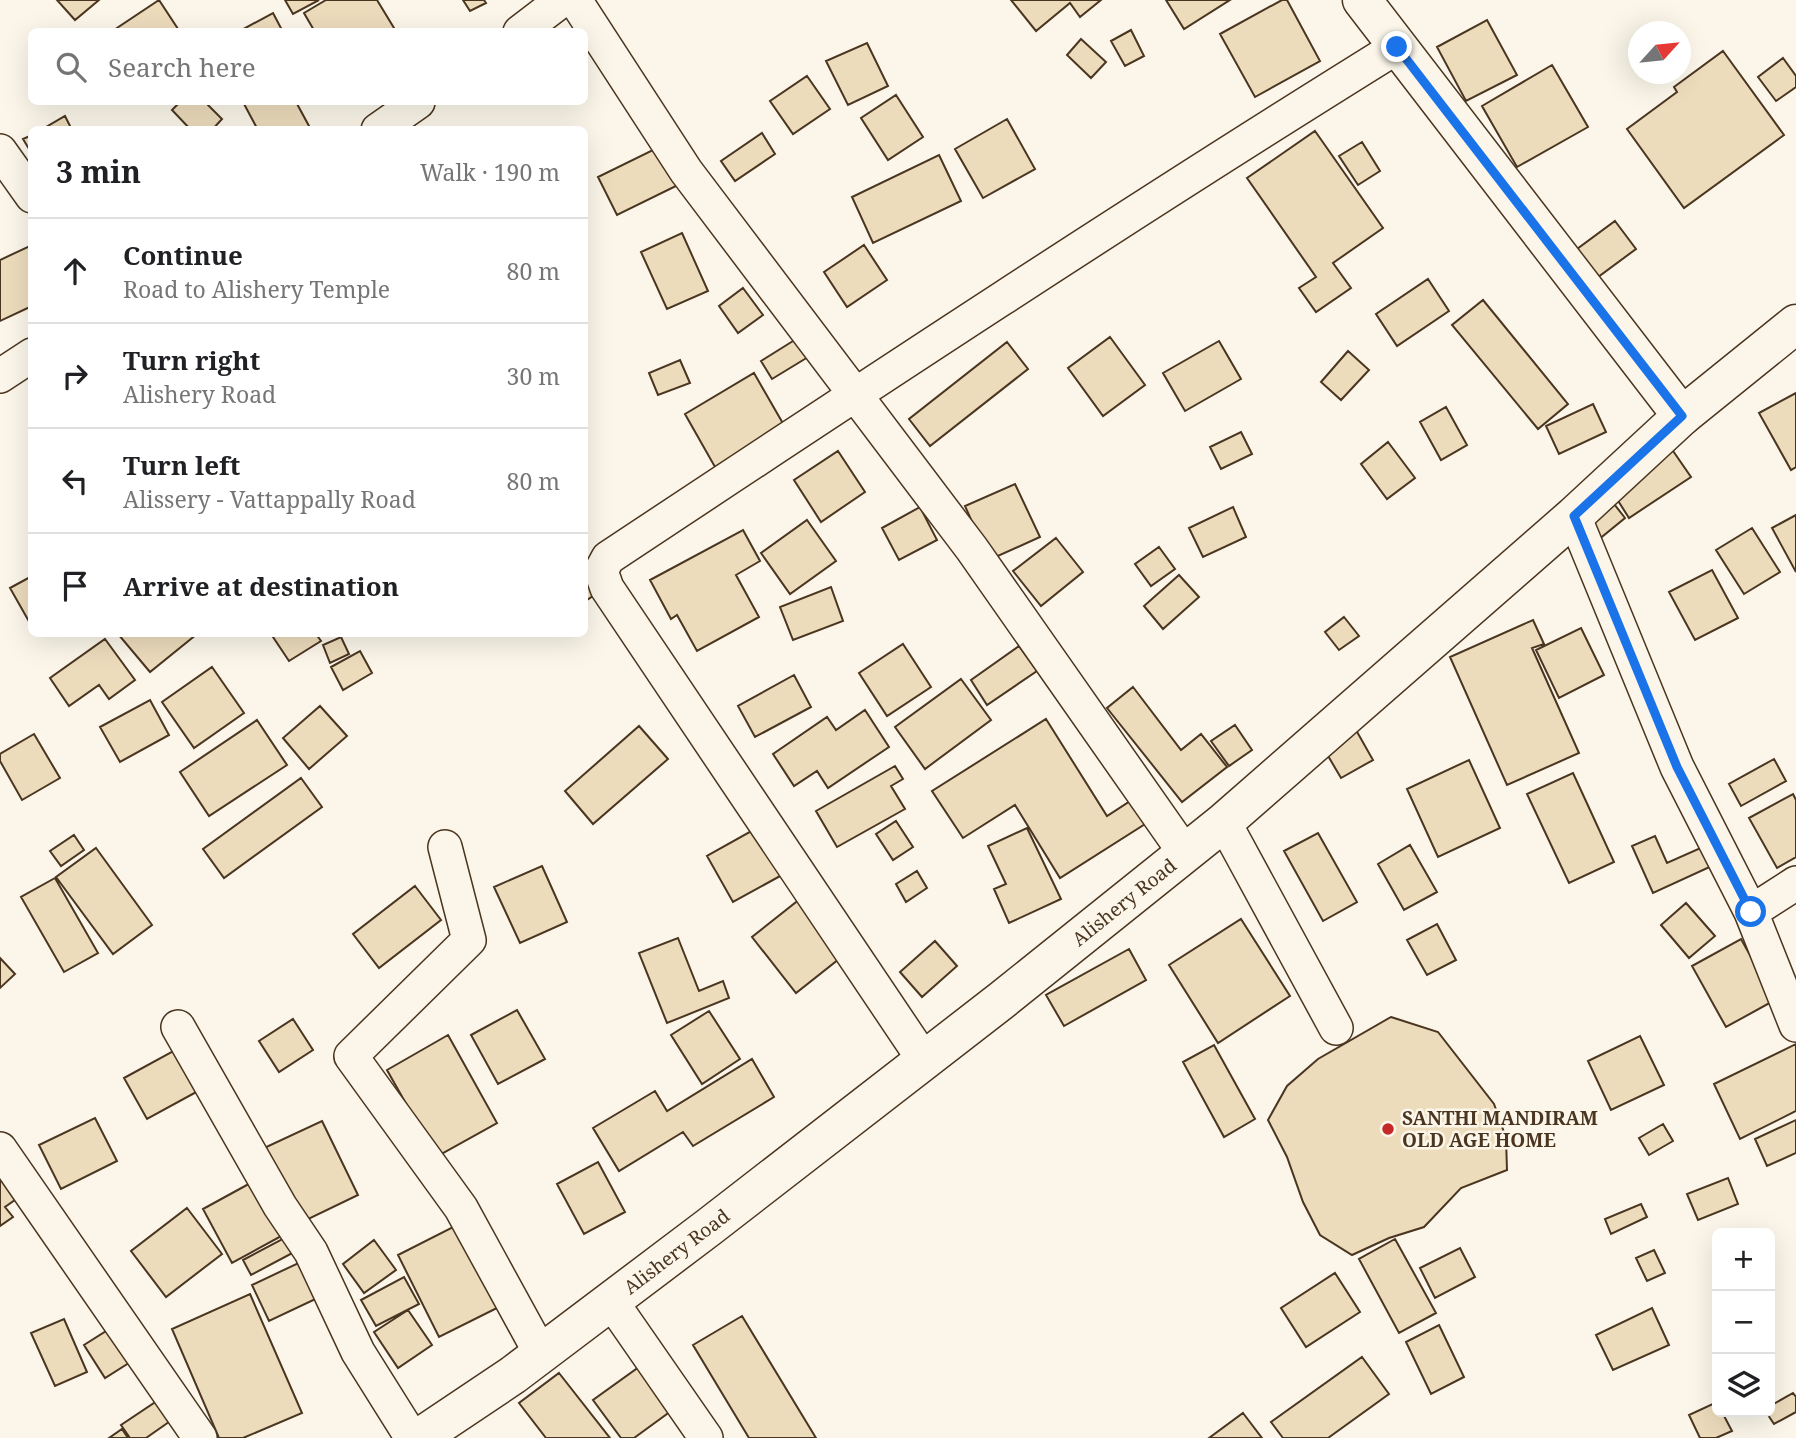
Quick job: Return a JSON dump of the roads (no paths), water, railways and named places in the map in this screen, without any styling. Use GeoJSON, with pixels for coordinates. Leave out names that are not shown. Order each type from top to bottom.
{"type":"FeatureCollection","features":[{"type":"Feature","properties":{"kind":"main road"},"geometry":{"type":"LineString","coordinates":[[1362,0],[1682,416]]}},
{"type":"Feature","properties":{"kind":"main road","name":"Alishery Road"},"geometry":{"type":"LineString","coordinates":[[419,1438],[513,1375],[611,1301],[1024,983],[1224,822],[1574,516],[1682,416],[1796,324]]}},
{"type":"Feature","properties":{"kind":"street"},"geometry":{"type":"LineString","coordinates":[[525,28],[562,0]]}},
{"type":"Feature","properties":{"kind":"street"},"geometry":{"type":"LineString","coordinates":[[575,0],[686,171],[972,549],[1185,853]]}},
{"type":"Feature","properties":{"kind":"street"},"geometry":{"type":"LineString","coordinates":[[924,1060],[607,588],[601,571],[608,558],[855,395],[1249,139],[1397,47]]}},
{"type":"Feature","properties":{"kind":"street"},"geometry":{"type":"LineString","coordinates":[[384,126],[414,105]]}},
{"type":"Feature","properties":{"kind":"street"},"geometry":{"type":"LineString","coordinates":[[0,151],[28,190]]}},
{"type":"Feature","properties":{"kind":"street"},"geometry":{"type":"LineString","coordinates":[[0,376],[28,358]]}},
{"type":"Feature","properties":{"kind":"street"},"geometry":{"type":"LineString","coordinates":[[1574,516],[1677,767],[1751,912],[1796,1025]]}},
{"type":"Feature","properties":{"kind":"street"},"geometry":{"type":"LineString","coordinates":[[1224,822],[1336,1028]]}},
{"type":"Feature","properties":{"kind":"street"},"geometry":{"type":"LineString","coordinates":[[445,847],[469,940],[351,1056],[461,1208],[541,1354]]}},
{"type":"Feature","properties":{"kind":"street"},"geometry":{"type":"LineString","coordinates":[[1751,912],[1796,883]]}},
{"type":"Feature","properties":{"kind":"street"},"geometry":{"type":"LineString","coordinates":[[178,1027],[280,1206],[311,1252],[358,1352],[412,1438]]}},
{"type":"Feature","properties":{"kind":"street"},"geometry":{"type":"LineString","coordinates":[[0,1149],[200,1438]]}},
{"type":"Feature","properties":{"kind":"street"},"geometry":{"type":"LineString","coordinates":[[611,1301],[706,1438]]}},
{"type":"Feature","properties":{"kind":"place","name":"SANTHI MANDIRAM OLD AGE HOME"},"geometry":{"type":"Point","coordinates":[1388,1129]}}]}
